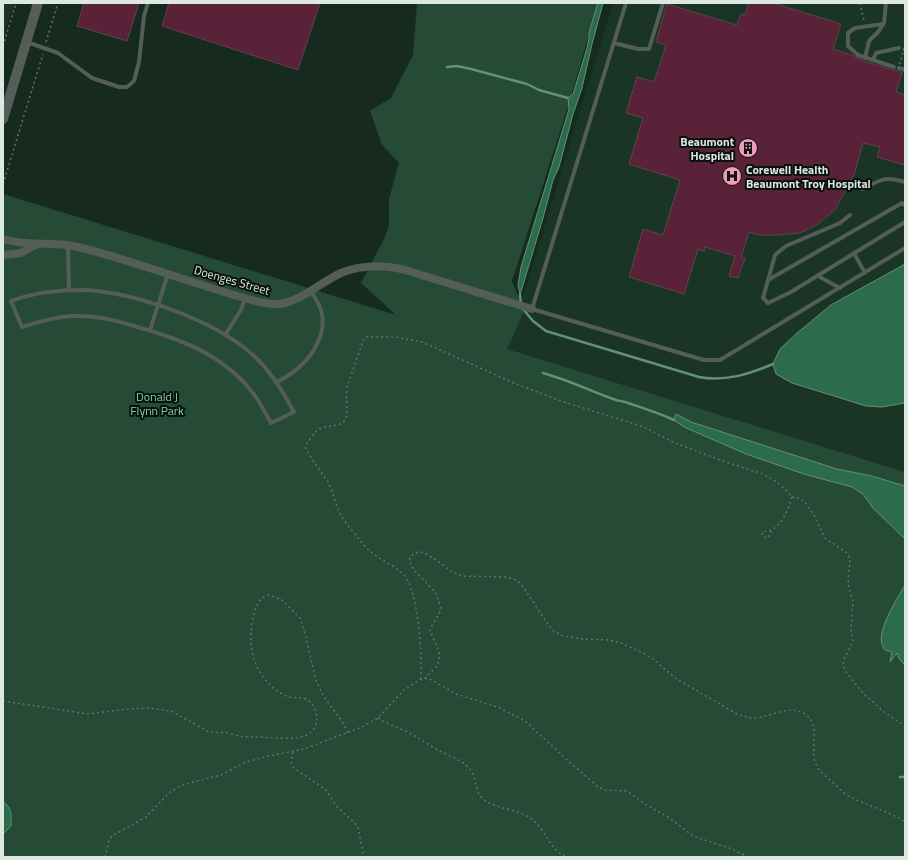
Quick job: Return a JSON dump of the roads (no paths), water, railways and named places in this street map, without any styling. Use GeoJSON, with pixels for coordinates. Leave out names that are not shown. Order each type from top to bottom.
{"type":"FeatureCollection","features":[{"type":"Feature","properties":{"kind":"street"},"geometry":{"type":"LineString","coordinates":[[3,119],[9,93],[38,3]]}},
{"type":"Feature","properties":{"kind":"street","name":"Doenges Street"},"geometry":{"type":"LineString","coordinates":[[3,239],[37,244],[68,244],[100,252],[245,299],[259,302],[280,304],[290,301],[333,277],[350,270],[373,266],[402,269],[532,309]]}},
{"type":"Feature","properties":{"kind":"street","name":"Doenges Street"},"geometry":{"type":"LineString","coordinates":[[3,255],[21,253],[37,244]]}},
{"type":"Feature","properties":{"kind":"lane"},"geometry":{"type":"LineString","coordinates":[[26,42],[64,56],[92,78],[127,87],[134,81],[139,62],[144,16],[148,3]]}},
{"type":"Feature","properties":{"kind":"lane"},"geometry":{"type":"LineString","coordinates":[[626,3],[532,309],[704,360],[720,360],[905,248]]}},
{"type":"Feature","properties":{"kind":"lane"},"geometry":{"type":"LineString","coordinates":[[614,43],[638,49],[649,49],[663,3]]}},
{"type":"Feature","properties":{"kind":"lane"},"geometry":{"type":"LineString","coordinates":[[866,58],[869,41],[878,32],[883,24],[886,3]]}},
{"type":"Feature","properties":{"kind":"lane"},"geometry":{"type":"LineString","coordinates":[[883,24],[855,28],[848,33],[848,46],[851,50],[866,58],[905,70]]}},
{"type":"Feature","properties":{"kind":"lane"},"geometry":{"type":"LineString","coordinates":[[873,60],[876,53],[899,48]]}},
{"type":"Feature","properties":{"kind":"lane"},"geometry":{"type":"LineString","coordinates":[[863,189],[882,179],[895,179],[905,182]]}},
{"type":"Feature","properties":{"kind":"lane"},"geometry":{"type":"LineString","coordinates":[[768,280],[842,236],[904,202]]}},
{"type":"Feature","properties":{"kind":"lane"},"geometry":{"type":"LineString","coordinates":[[850,215],[840,223],[786,246],[775,255],[763,298],[768,302],[791,292],[905,222]]}},
{"type":"Feature","properties":{"kind":"lane"},"geometry":{"type":"LineString","coordinates":[[68,244],[68,290]]}},
{"type":"Feature","properties":{"kind":"lane"},"geometry":{"type":"LineString","coordinates":[[854,253],[865,273]]}},
{"type":"Feature","properties":{"kind":"lane"},"geometry":{"type":"LineString","coordinates":[[150,330],[168,274]]}},
{"type":"Feature","properties":{"kind":"lane"},"geometry":{"type":"LineString","coordinates":[[818,276],[840,288]]}},
{"type":"Feature","properties":{"kind":"lane"},"geometry":{"type":"LineString","coordinates":[[68,290],[102,291],[158,306],[202,322],[225,335],[254,356],[266,368],[294,412],[270,423],[256,397],[242,380],[228,367],[199,348],[178,339],[110,319],[90,316],[57,318],[22,327],[11,301],[25,296],[45,292],[68,290]]}},
{"type":"Feature","properties":{"kind":"lane"},"geometry":{"type":"LineString","coordinates":[[276,383],[296,370],[310,356],[319,340],[323,324],[321,310],[311,290]]}},
{"type":"Feature","properties":{"kind":"lane"},"geometry":{"type":"LineString","coordinates":[[225,335],[245,299]]}},
{"type":"Feature","properties":{"kind":"waterway"},"geometry":{"type":"LineString","coordinates":[[447,67],[457,66],[471,69],[527,84],[539,90],[568,98]]}},
{"type":"Feature","properties":{"kind":"waterway"},"geometry":{"type":"LineString","coordinates":[[520,295],[521,304]]}},
{"type":"Feature","properties":{"kind":"waterway"},"geometry":{"type":"LineString","coordinates":[[523,309],[533,321],[546,331],[699,377],[728,378],[755,371],[773,364]]}},
{"type":"Feature","properties":{"kind":"waterway"},"geometry":{"type":"LineString","coordinates":[[543,373],[674,420]]}},
{"type":"Feature","properties":{"kind":"waterway"},"geometry":{"type":"LineString","coordinates":[[900,777],[905,777]]}},
{"type":"Feature","properties":{"kind":"place","name":"Beaumont Hospital"},"geometry":{"type":"Point","coordinates":[748,148]}},
{"type":"Feature","properties":{"kind":"place","name":"Corewell Health Beaumont Troy Hospital"},"geometry":{"type":"Point","coordinates":[732,176]}},
{"type":"Feature","properties":{"kind":"park label","name":"Donald J Flynn Park"},"geometry":{"type":"Point","coordinates":[157,403]}}]}
